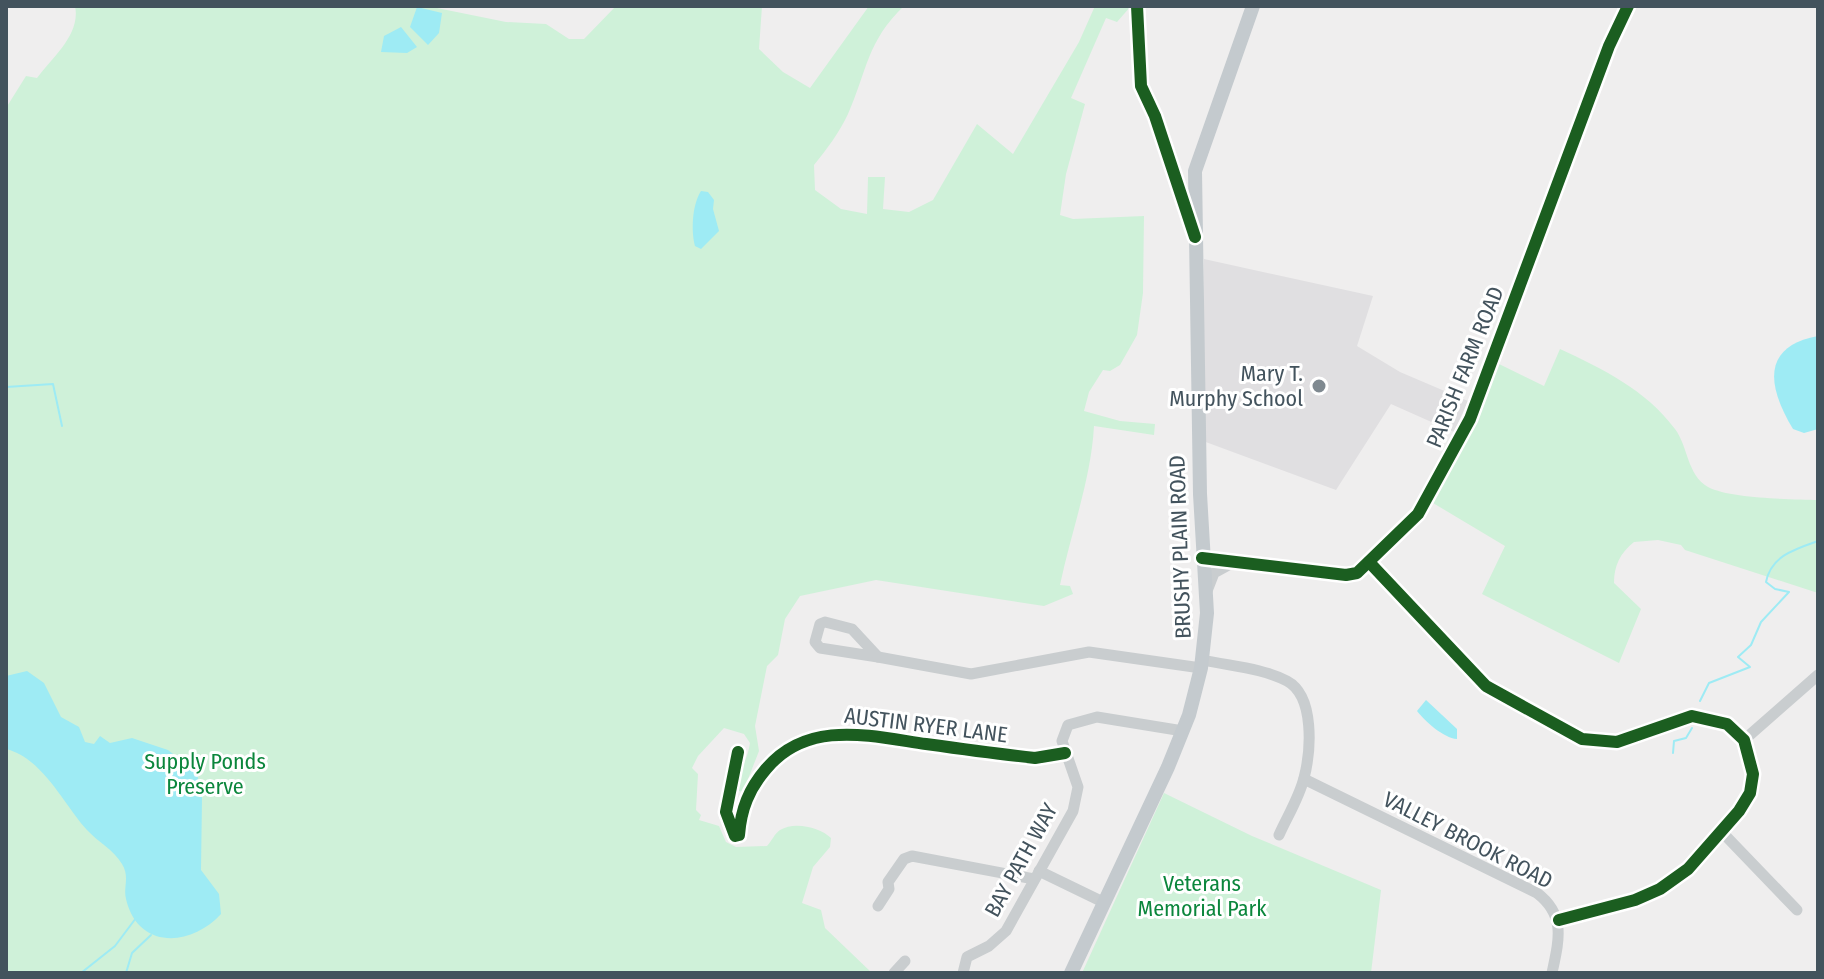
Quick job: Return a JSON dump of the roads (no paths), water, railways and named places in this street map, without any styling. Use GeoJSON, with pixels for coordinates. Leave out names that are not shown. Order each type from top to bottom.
{"type":"FeatureCollection","features":[{"type":"Feature","properties":{"kind":"main road","name":"BRUSHY PLAIN ROAD"},"geometry":{"type":"LineString","coordinates":[[1071,973],[1183,731],[1202,664],[1207,628],[1202,558],[1195,171],[1253,6]]}},
{"type":"Feature","properties":{"kind":"street"},"geometry":{"type":"LineString","coordinates":[[1137,6],[1141,86],[1155,116],[1195,237]]}},
{"type":"Feature","properties":{"kind":"street","name":"PARISH FARM ROAD"},"geometry":{"type":"LineString","coordinates":[[1202,558],[1346,575],[1357,573],[1418,514],[1470,419],[1603,60],[1628,6]]}},
{"type":"Feature","properties":{"kind":"street"},"geometry":{"type":"LineString","coordinates":[[1206,596],[1214,573],[1238,561]]}},
{"type":"Feature","properties":{"kind":"street"},"geometry":{"type":"LineString","coordinates":[[1369,562],[1486,686],[1582,739],[1600,744],[1617,742],[1692,716],[1727,724],[1744,740],[1753,774],[1750,793],[1688,869],[1660,889],[1635,900],[1559,920]]}},
{"type":"Feature","properties":{"kind":"street"},"geometry":{"type":"LineString","coordinates":[[878,657],[852,629],[820,624],[815,642],[820,648],[971,674],[1089,652],[1202,664],[1273,675],[1289,682],[1301,693],[1307,712],[1304,779],[1279,835]]}},
{"type":"Feature","properties":{"kind":"street"},"geometry":{"type":"LineString","coordinates":[[1744,740],[1818,675]]}},
{"type":"Feature","properties":{"kind":"street"},"geometry":{"type":"LineString","coordinates":[[1065,753],[1063,732],[1068,725],[1083,718],[1114,719],[1183,731]]}},
{"type":"Feature","properties":{"kind":"street","name":"AUSTIN RYER LANE"},"geometry":{"type":"LineString","coordinates":[[738,752],[726,812],[735,836],[739,835],[745,803],[758,779],[788,748],[814,738],[849,734],[1035,758],[1065,753]]}},
{"type":"Feature","properties":{"kind":"street","name":"BAY PATH WAY"},"geometry":{"type":"LineString","coordinates":[[963,973],[967,957],[989,946],[1006,931],[1077,799],[1078,787],[1065,753]]}},
{"type":"Feature","properties":{"kind":"street","name":"VALLEY BROOK ROAD"},"geometry":{"type":"LineString","coordinates":[[1304,779],[1537,893],[1551,903],[1559,920],[1552,973]]}},
{"type":"Feature","properties":{"kind":"street"},"geometry":{"type":"LineString","coordinates":[[1721,831],[1797,910]]}},
{"type":"Feature","properties":{"kind":"street"},"geometry":{"type":"LineString","coordinates":[[878,906],[889,889],[888,882],[904,859],[912,856],[1037,875],[1105,903]]}},
{"type":"Feature","properties":{"kind":"street"},"geometry":{"type":"LineString","coordinates":[[894,973],[905,961]]}},
{"type":"Feature","properties":{"kind":"water"},"geometry":{"type":"Polygon","coordinates":[[[417,7],[442,13],[439,33],[428,45],[410,27],[417,7]]]}},
{"type":"Feature","properties":{"kind":"water"},"geometry":{"type":"Polygon","coordinates":[[[401,27],[417,47],[407,53],[381,52],[384,36],[401,27]]]}},
{"type":"Feature","properties":{"kind":"water"},"geometry":{"type":"Polygon","coordinates":[[[701,191],[708,192],[714,200],[713,209],[719,231],[701,249],[695,246],[693,226],[701,191]]]}},
{"type":"Feature","properties":{"kind":"water"},"geometry":{"type":"Polygon","coordinates":[[[1818,336],[1818,429],[1804,433],[1793,429],[1785,414],[1778,399],[1774,372],[1786,350],[1818,336]]]}},
{"type":"Feature","properties":{"kind":"water"},"geometry":{"type":"Polygon","coordinates":[[[27,671],[44,683],[61,717],[79,727],[85,742],[94,744],[100,736],[110,743],[132,738],[168,750],[197,773],[202,798],[201,870],[219,894],[221,914],[209,925],[195,933],[167,938],[153,935],[142,928],[132,916],[126,899],[126,873],[122,864],[78,820],[42,772],[19,754],[6,749],[6,676],[27,671]]]}},
{"type":"Feature","properties":{"kind":"water"},"geometry":{"type":"Polygon","coordinates":[[[1426,700],[1457,729],[1457,739],[1440,732],[1417,711],[1426,700]]]}},
{"type":"Feature","properties":{"kind":"waterway"},"geometry":{"type":"LineString","coordinates":[[6,387],[53,384],[62,426]]}},
{"type":"Feature","properties":{"kind":"waterway"},"geometry":{"type":"LineString","coordinates":[[1700,701],[1709,683],[1750,667],[1738,657],[1751,645],[1761,622],[1789,592],[1775,589],[1766,582],[1773,566],[1785,555],[1818,541]]}},
{"type":"Feature","properties":{"kind":"waterway"},"geometry":{"type":"LineString","coordinates":[[1673,753],[1674,741],[1686,738],[1692,728]]}},
{"type":"Feature","properties":{"kind":"waterway"},"geometry":{"type":"LineString","coordinates":[[81,973],[115,946],[136,918]]}},
{"type":"Feature","properties":{"kind":"waterway"},"geometry":{"type":"LineString","coordinates":[[126,973],[132,953],[151,935]]}},
{"type":"Feature","properties":{"kind":"place","name":"Mary T. Murphy School"},"geometry":{"type":"Point","coordinates":[1319,386]}},
{"type":"Feature","properties":{"kind":"park label","name":"Supply Ponds Preserve"},"geometry":{"type":"Point","coordinates":[205,774]}},
{"type":"Feature","properties":{"kind":"park label","name":"Veterans Memorial Park"},"geometry":{"type":"Point","coordinates":[1202,896]}}]}
